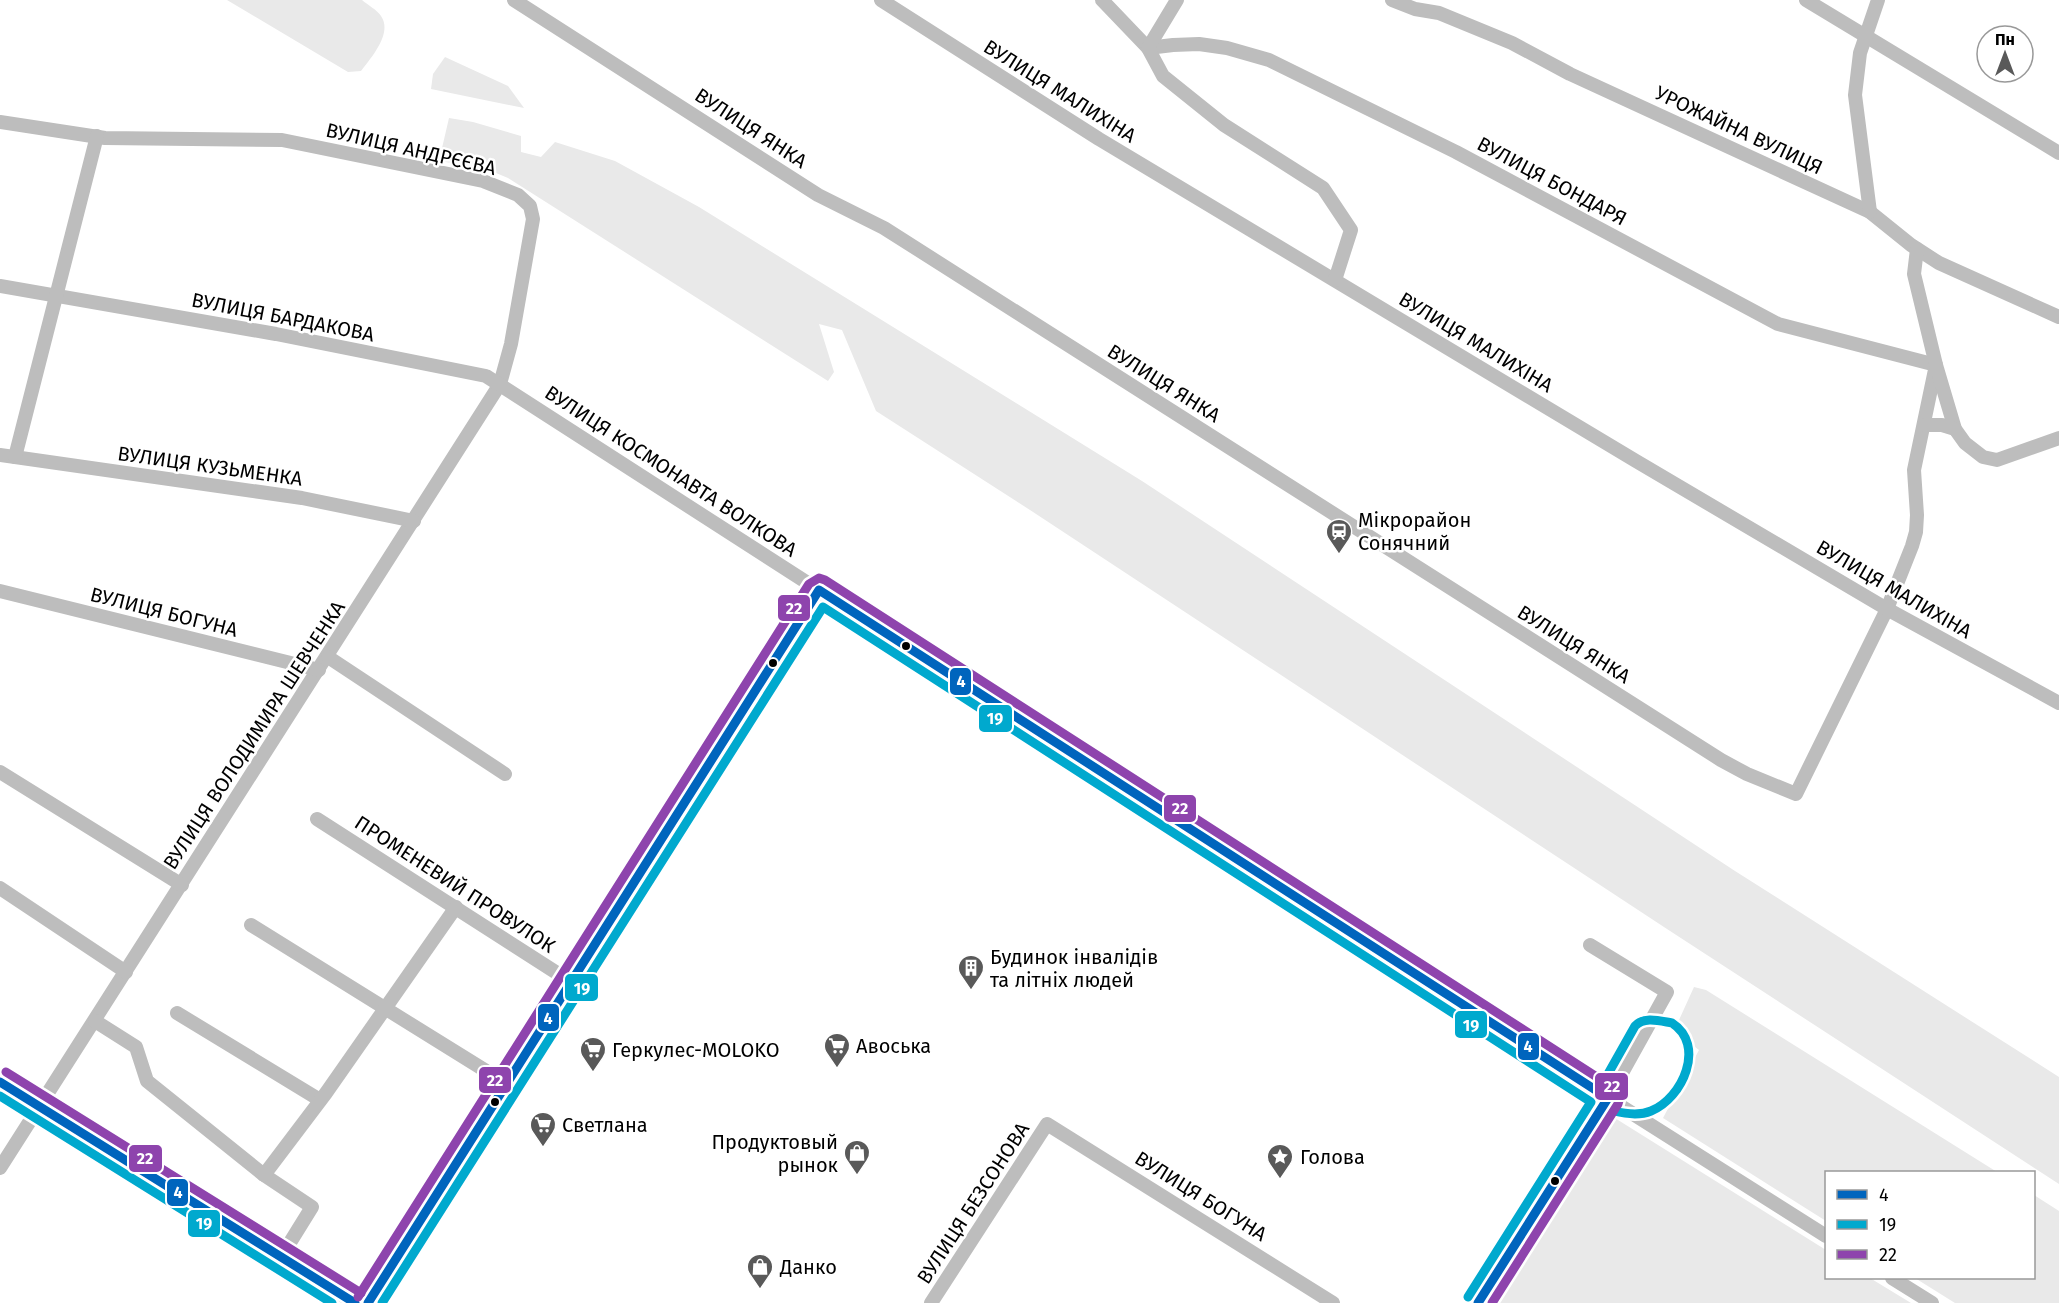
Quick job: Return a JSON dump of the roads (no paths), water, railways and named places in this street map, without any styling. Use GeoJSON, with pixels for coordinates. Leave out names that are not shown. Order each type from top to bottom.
{"type":"FeatureCollection","features":[{"type":"Feature","properties":{"kind":"street","name":"ВУЛИЦЯ ЯНКА"},"geometry":{"type":"LineString","coordinates":[[514,0],[818,195],[894,234],[1711,754],[1747,774],[1796,794],[1887,609]]}},
{"type":"Feature","properties":{"kind":"street","name":"ВУЛИЦЯ МАЛИХІНА"},"geometry":{"type":"LineString","coordinates":[[880,0],[1099,139],[1335,280],[1887,609],[2059,703]]}},
{"type":"Feature","properties":{"kind":"street"},"geometry":{"type":"LineString","coordinates":[[1102,0],[1148,48],[1163,76],[1224,125],[1323,188],[1351,230],[1335,280]]}},
{"type":"Feature","properties":{"kind":"street"},"geometry":{"type":"LineString","coordinates":[[1148,48],[1177,0]]}},
{"type":"Feature","properties":{"kind":"street","name":"УРОЖАЙНА ВУЛИЦЯ"},"geometry":{"type":"LineString","coordinates":[[1392,0],[1415,9],[1439,13],[1512,43],[1570,74],[1870,212],[1917,249],[1939,263],[2059,317]]}},
{"type":"Feature","properties":{"kind":"street"},"geometry":{"type":"LineString","coordinates":[[1806,0],[2059,153]]}},
{"type":"Feature","properties":{"kind":"street"},"geometry":{"type":"LineString","coordinates":[[1870,212],[1855,94],[1860,53],[1878,0]]}},
{"type":"Feature","properties":{"kind":"street","name":"ВУЛИЦЯ БОНДАРЯ"},"geometry":{"type":"LineString","coordinates":[[1148,48],[1199,44],[1227,48],[1269,60],[1456,152],[1778,324],[1936,365]]}},
{"type":"Feature","properties":{"kind":"street","name":"ВУЛИЦЯ АНДРЄЄВА"},"geometry":{"type":"LineString","coordinates":[[0,122],[97,136],[282,140],[462,176],[518,195],[530,206],[533,219],[511,344],[500,384]]}},
{"type":"Feature","properties":{"kind":"street"},"geometry":{"type":"LineString","coordinates":[[15,457],[97,136]]}},
{"type":"Feature","properties":{"kind":"street"},"geometry":{"type":"LineString","coordinates":[[1917,249],[1914,274],[1936,365],[1955,429],[1972,450],[1997,460],[2059,438]]}},
{"type":"Feature","properties":{"kind":"street","name":"ВУЛИЦЯ БАРДАКОВА"},"geometry":{"type":"LineString","coordinates":[[0,286],[276,334],[472,372],[486,376],[500,384]]}},
{"type":"Feature","properties":{"kind":"street"},"geometry":{"type":"LineString","coordinates":[[1887,609],[1916,532],[1914,470],[1936,365]]}},
{"type":"Feature","properties":{"kind":"street","name":"ВУЛИЦЯ ВОЛОДИМИРА ШЕВЧЕНКА"},"geometry":{"type":"LineString","coordinates":[[0,1168],[500,384]]}},
{"type":"Feature","properties":{"kind":"street","name":"ВУЛИЦЯ КОСМОНАВТА ВОЛКОВА"},"geometry":{"type":"LineString","coordinates":[[500,384],[1608,1098],[1825,1235]]}},
{"type":"Feature","properties":{"kind":"street"},"geometry":{"type":"LineString","coordinates":[[1924,424],[1942,425],[1955,429]]}},
{"type":"Feature","properties":{"kind":"street","name":"ВУЛИЦЯ КУЗЬМЕНКА"},"geometry":{"type":"LineString","coordinates":[[0,455],[302,498],[414,521]]}},
{"type":"Feature","properties":{"kind":"street"},"geometry":{"type":"LineString","coordinates":[[368,1303],[819,590]]}},
{"type":"Feature","properties":{"kind":"street","name":"ВУЛИЦЯ БОГУНА"},"geometry":{"type":"LineString","coordinates":[[0,591],[319,670]]}},
{"type":"Feature","properties":{"kind":"street"},"geometry":{"type":"LineString","coordinates":[[328,657],[505,774]]}},
{"type":"Feature","properties":{"kind":"street"},"geometry":{"type":"LineString","coordinates":[[0,772],[182,885]]}},
{"type":"Feature","properties":{"kind":"street","name":"ПРОМЕНЕВИЙ ПРОВУЛОК"},"geometry":{"type":"LineString","coordinates":[[317,819],[571,982]]}},
{"type":"Feature","properties":{"kind":"street"},"geometry":{"type":"LineString","coordinates":[[0,888],[126,972]]}},
{"type":"Feature","properties":{"kind":"street"},"geometry":{"type":"LineString","coordinates":[[264,1175],[456,908]]}},
{"type":"Feature","properties":{"kind":"street"},"geometry":{"type":"LineString","coordinates":[[250,925],[507,1083]]}},
{"type":"Feature","properties":{"kind":"street"},"geometry":{"type":"LineString","coordinates":[[1478,1303],[1608,1098],[1667,992],[1590,945]]}},
{"type":"Feature","properties":{"kind":"street"},"geometry":{"type":"LineString","coordinates":[[177,1013],[320,1100]]}},
{"type":"Feature","properties":{"kind":"street"},"geometry":{"type":"LineString","coordinates":[[95,1021],[136,1047],[147,1081],[264,1175],[312,1207],[280,1257]]}},
{"type":"Feature","properties":{"kind":"street"},"geometry":{"type":"LineString","coordinates":[[0,1082],[355,1303]]}},
{"type":"Feature","properties":{"kind":"street","name":"ВУЛИЦЯ БОГУНА"},"geometry":{"type":"LineString","coordinates":[[1047,1124],[1333,1303]]}},
{"type":"Feature","properties":{"kind":"street","name":"ВУЛИЦЯ БЕЗСОНОВА"},"geometry":{"type":"LineString","coordinates":[[931,1303],[1047,1124]]}},
{"type":"Feature","properties":{"kind":"street"},"geometry":{"type":"LineString","coordinates":[[1894,1279],[1932,1303]]}},
{"type":"Feature","properties":{"kind":"place","name":"Мікрорайон Сонячний"},"geometry":{"type":"Point","coordinates":[1339,555]}},
{"type":"Feature","properties":{"kind":"place","name":"Будинок інвалідів та літніх людей"},"geometry":{"type":"Point","coordinates":[971,991]}},
{"type":"Feature","properties":{"kind":"place","name":"Авоська"},"geometry":{"type":"Point","coordinates":[837,1069]}},
{"type":"Feature","properties":{"kind":"place","name":"Геркулес-MOLOKO"},"geometry":{"type":"Point","coordinates":[593,1073]}},
{"type":"Feature","properties":{"kind":"place","name":"Светлана"},"geometry":{"type":"Point","coordinates":[543,1148]}},
{"type":"Feature","properties":{"kind":"place","name":"Продуктовый рынок"},"geometry":{"type":"Point","coordinates":[857,1176]}},
{"type":"Feature","properties":{"kind":"place","name":"Голова"},"geometry":{"type":"Point","coordinates":[1280,1180]}},
{"type":"Feature","properties":{"kind":"place","name":"Данко"},"geometry":{"type":"Point","coordinates":[760,1290]}}]}
